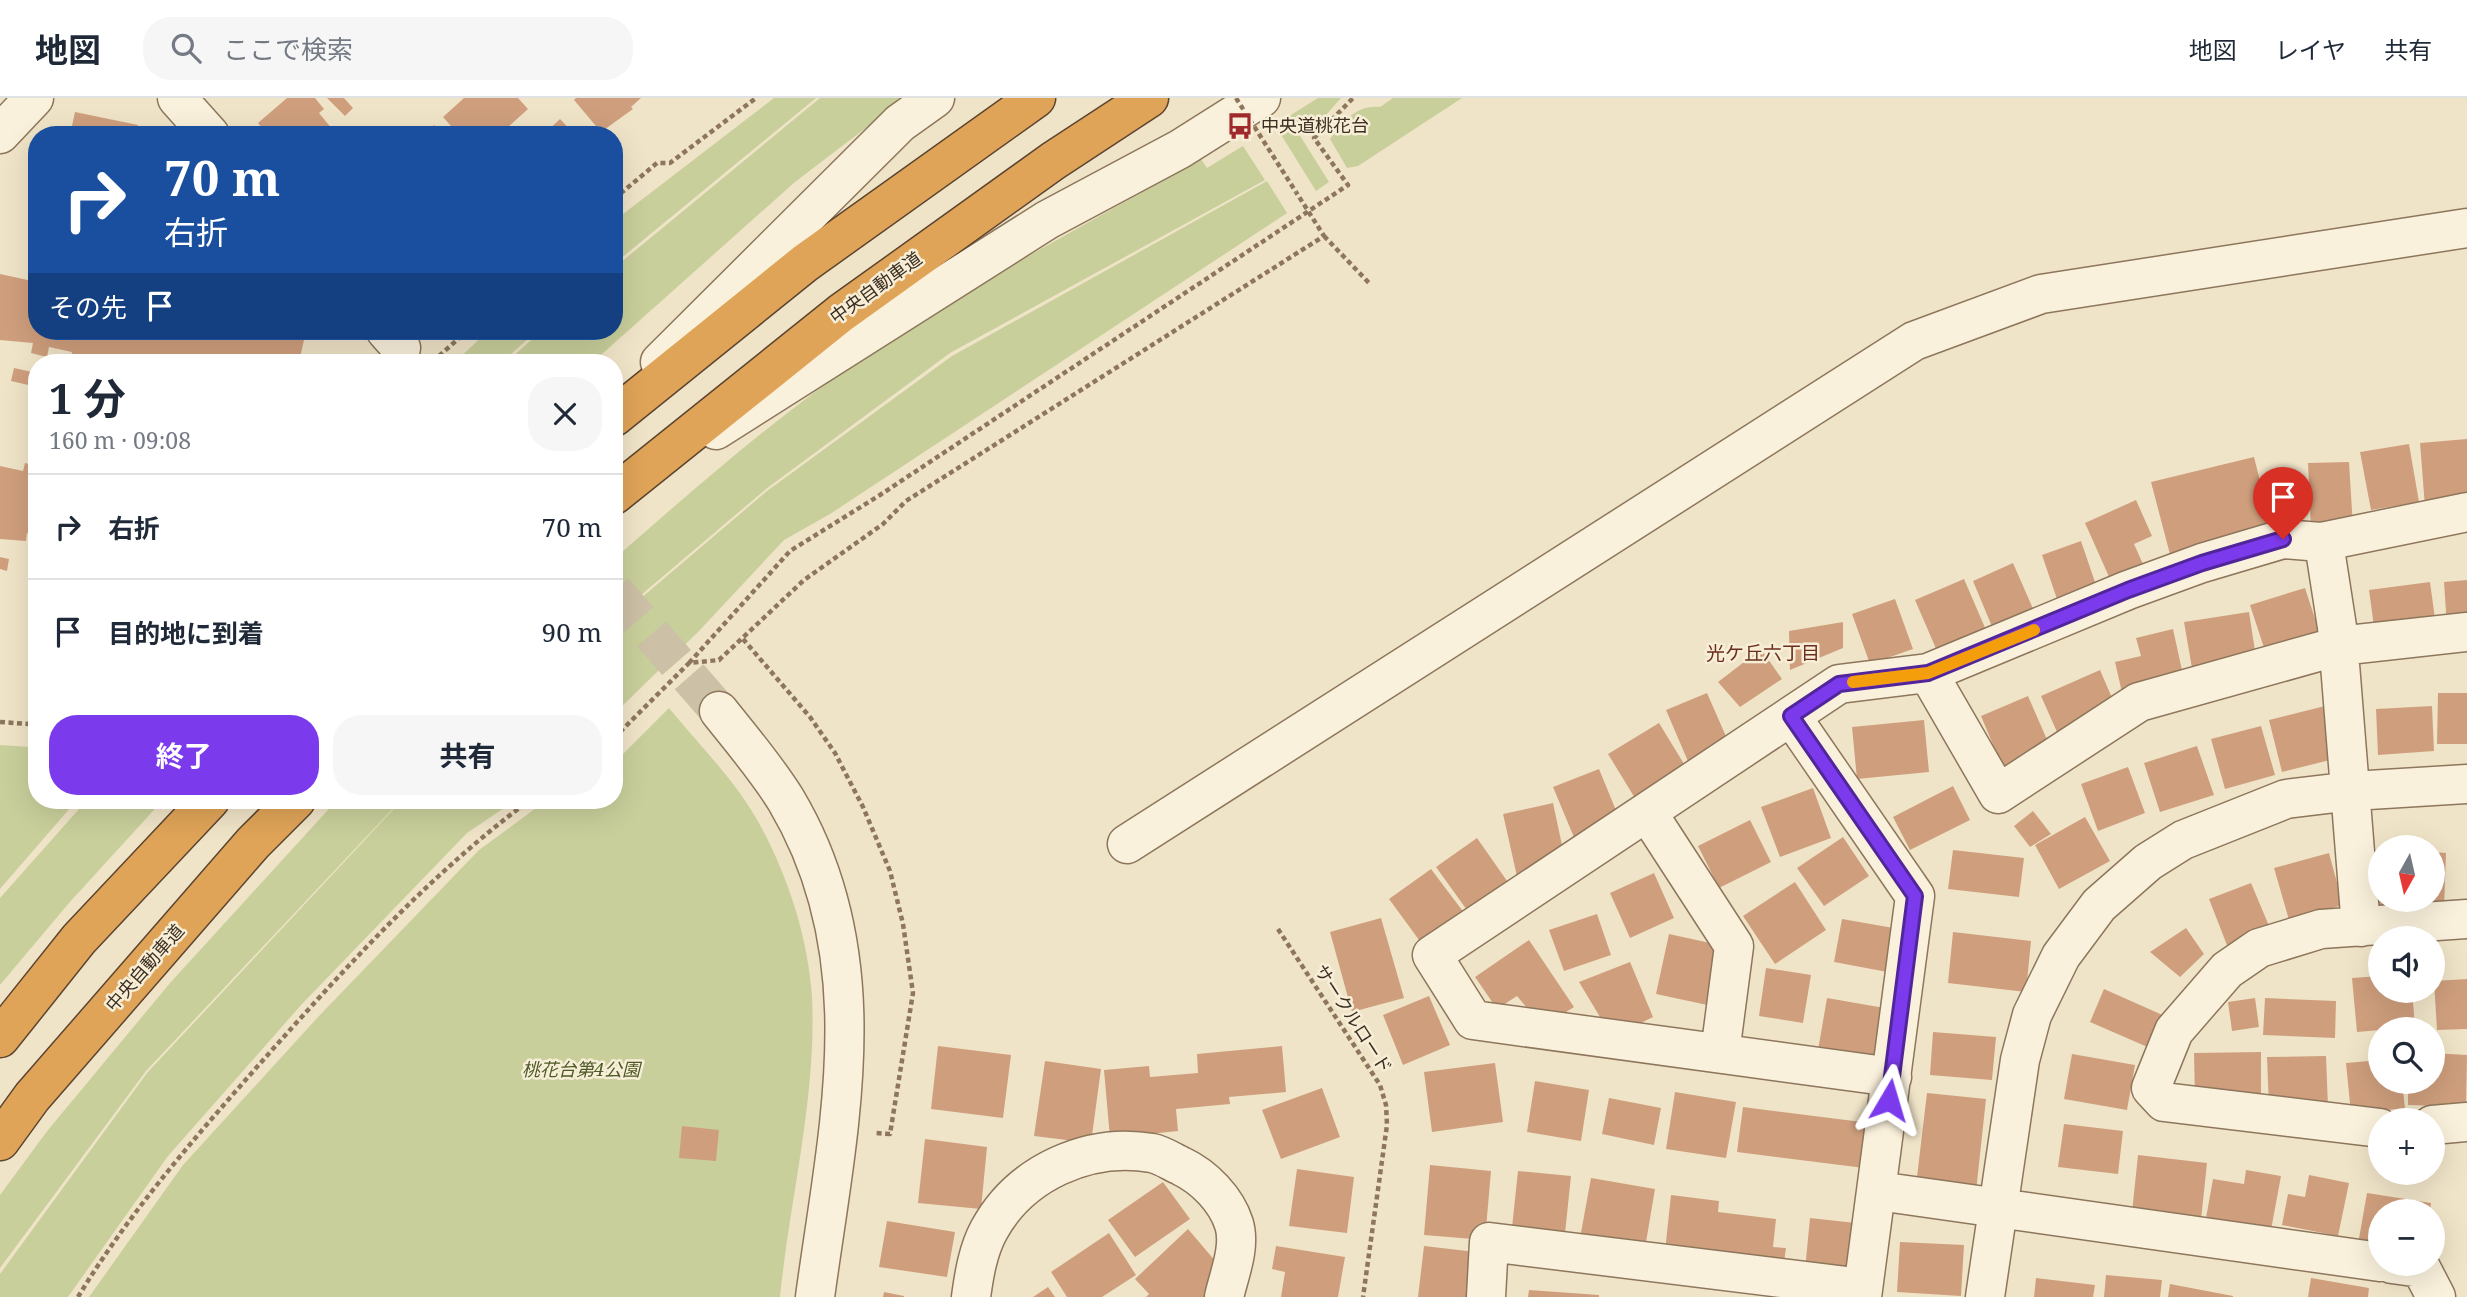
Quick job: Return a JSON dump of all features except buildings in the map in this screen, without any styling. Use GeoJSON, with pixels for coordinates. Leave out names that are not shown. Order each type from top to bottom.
{"type":"FeatureCollection","features":[{"type":"Feature","properties":{"kind":"highway"},"geometry":{"type":"LineString","coordinates":[[623,410],[805,263],[1036,98]]}},
{"type":"Feature","properties":{"kind":"highway","name":"中央自動車道"},"geometry":{"type":"LineString","coordinates":[[623,488],[841,313],[1053,161],[1149,98]]}},
{"type":"Feature","properties":{"kind":"highway"},"geometry":{"type":"LineString","coordinates":[[0,1038],[79,939],[202,809]]}},
{"type":"Feature","properties":{"kind":"highway","name":"中央自動車道"},"geometry":{"type":"LineString","coordinates":[[0,1141],[33,1097],[88,1033],[253,844],[287,809]]}},
{"type":"Feature","properties":{"kind":"street"},"geometry":{"type":"LineString","coordinates":[[0,134],[34,98]]}},
{"type":"Feature","properties":{"kind":"street"},"geometry":{"type":"LineString","coordinates":[[177,98],[202,126]]}},
{"type":"Feature","properties":{"kind":"street"},"geometry":{"type":"LineString","coordinates":[[623,399],[900,123],[935,98]]}},
{"type":"Feature","properties":{"kind":"street"},"geometry":{"type":"LineString","coordinates":[[623,489],[1047,220],[1180,149],[1261,98]]}},
{"type":"Feature","properties":{"kind":"street"},"geometry":{"type":"LineString","coordinates":[[1127,844],[1914,341],[2041,294],[2467,228]]}},
{"type":"Feature","properties":{"kind":"street"},"geometry":{"type":"LineString","coordinates":[[1892,1077],[1473,1020],[1432,955],[1839,684],[1928,673],[2202,563],[2283,539],[2321,542],[2467,512]]}},
{"type":"Feature","properties":{"kind":"street"},"geometry":{"type":"LineString","coordinates":[[2321,542],[2326,556],[2339,646],[2361,927]]}},
{"type":"Feature","properties":{"kind":"street"},"geometry":{"type":"LineString","coordinates":[[1928,673],[1998,793],[2139,702],[2339,646],[2467,632]]}},
{"type":"Feature","properties":{"kind":"street"},"geometry":{"type":"LineString","coordinates":[[719,711],[786,800],[818,868],[838,942],[844,985],[846,1074],[815,1297]]}},
{"type":"Feature","properties":{"kind":"street"},"geometry":{"type":"LineString","coordinates":[[1486,1297],[1489,1242],[1682,1282],[1863,1292],[1915,896],[1791,716]]}},
{"type":"Feature","properties":{"kind":"street"},"geometry":{"type":"LineString","coordinates":[[1985,1297],[2020,1060],[2032,1015],[2060,956],[2099,905],[2148,862],[2183,840],[2286,799],[2352,791],[2467,784]]}},
{"type":"Feature","properties":{"kind":"street"},"geometry":{"type":"LineString","coordinates":[[1647,812],[1734,946],[1720,1054]]}},
{"type":"Feature","properties":{"kind":"street"},"geometry":{"type":"LineString","coordinates":[[2368,1127],[2164,1102],[2151,1088],[2174,1031],[2227,970],[2259,948],[2321,929],[2467,919]]}},
{"type":"Feature","properties":{"kind":"street"},"geometry":{"type":"LineString","coordinates":[[2445,1124],[2467,1122]]}},
{"type":"Feature","properties":{"kind":"street"},"geometry":{"type":"LineString","coordinates":[[971,1297],[974,1271],[988,1231],[1010,1199],[1041,1174],[1077,1158],[1114,1150],[1154,1153],[1196,1174],[1220,1198],[1234,1225],[1235,1251],[1224,1297]]}},
{"type":"Feature","properties":{"kind":"street"},"geometry":{"type":"LineString","coordinates":[[1878,1191],[2368,1260]]}},
{"type":"Feature","properties":{"kind":"street"},"geometry":{"type":"LineString","coordinates":[[2425,1276],[2436,1297]]}},
{"type":"Feature","properties":{"kind":"path"},"geometry":{"type":"LineString","coordinates":[[623,191],[657,163],[670,163],[756,98]]}},
{"type":"Feature","properties":{"kind":"path"},"geometry":{"type":"LineString","coordinates":[[1236,98],[1324,236],[1370,284]]}},
{"type":"Feature","properties":{"kind":"path"},"geometry":{"type":"LineString","coordinates":[[623,729],[689,663],[790,551],[880,495],[1348,185],[1314,138],[1353,98]]}},
{"type":"Feature","properties":{"kind":"path"},"geometry":{"type":"LineString","coordinates":[[689,663],[719,660],[804,580],[883,524],[906,501],[1324,236]]}},
{"type":"Feature","properties":{"kind":"path"},"geometry":{"type":"LineString","coordinates":[[406,347],[433,340]]}},
{"type":"Feature","properties":{"kind":"path"},"geometry":{"type":"LineString","coordinates":[[0,722],[28,724]]}},
{"type":"Feature","properties":{"kind":"path"},"geometry":{"type":"LineString","coordinates":[[78,1297],[178,1156],[316,1001],[473,842],[518,809]]}},
{"type":"Feature","properties":{"kind":"path","name":"サークルロード"},"geometry":{"type":"LineString","coordinates":[[1278,929],[1380,1085],[1386,1105],[1387,1125],[1363,1297]]}},
{"type":"Feature","properties":{"kind":"green space"},"geometry":{"type":"Polygon","coordinates":[[[774,98],[816,98],[623,257],[623,214],[774,98]]]}},
{"type":"Feature","properties":{"kind":"green space"},"geometry":{"type":"Polygon","coordinates":[[[820,98],[905,98],[795,182],[623,335],[623,261],[820,98]]]}},
{"type":"Feature","properties":{"kind":"green space"},"geometry":{"type":"Polygon","coordinates":[[[1318,98],[1341,98],[1320,122],[1299,134],[1329,182],[1316,191],[1275,125],[1318,98]]]}},
{"type":"Feature","properties":{"kind":"green space"},"geometry":{"type":"Polygon","coordinates":[[[1393,98],[1462,98],[1358,166],[1347,168],[1330,139],[1357,111],[1380,107],[1393,98]]]}},
{"type":"Feature","properties":{"kind":"green space"},"geometry":{"type":"Polygon","coordinates":[[[1243,146],[1265,180],[950,353],[766,489],[623,610],[623,551],[794,408],[899,333],[1027,257],[1201,159],[1207,168],[1243,146]]]}},
{"type":"Feature","properties":{"kind":"green space"},"geometry":{"type":"Polygon","coordinates":[[[1267,181],[1287,213],[830,514],[784,540],[699,631],[623,705],[623,613],[767,491],[952,356],[1267,181]]]}},
{"type":"Feature","properties":{"kind":"green space"},"geometry":{"type":"Polygon","coordinates":[[[478,340],[527,340],[511,354],[464,354],[478,340]]]}},
{"type":"Feature","properties":{"kind":"green space"},"geometry":{"type":"Polygon","coordinates":[[[531,340],[618,340],[602,354],[516,354],[531,340]]]}},
{"type":"Feature","properties":{"kind":"green space","name":"桃花台第4公園"},"geometry":{"type":"Polygon","coordinates":[[[669,708],[751,809],[779,865],[795,908],[810,974],[811,1071],[780,1297],[89,1297],[183,1165],[318,1017],[479,850],[535,809],[623,809],[623,754],[669,708]]]}},
{"type":"Feature","properties":{"kind":"green space"},"geometry":{"type":"Polygon","coordinates":[[[0,745],[28,747],[28,809],[69,809],[0,889],[0,745]]]}},
{"type":"Feature","properties":{"kind":"green space"},"geometry":{"type":"Polygon","coordinates":[[[79,809],[155,809],[69,903],[0,985],[0,898],[79,809]]]}},
{"type":"Feature","properties":{"kind":"green space"},"geometry":{"type":"Polygon","coordinates":[[[329,809],[393,809],[146,1071],[0,1268],[0,1195],[48,1130],[170,983],[329,809]]]}},
{"type":"Feature","properties":{"kind":"green space"},"geometry":{"type":"Polygon","coordinates":[[[394,809],[503,809],[467,833],[302,1004],[168,1156],[68,1297],[0,1297],[0,1274],[147,1073],[394,809]]]}},
{"type":"Feature","properties":{"kind":"tunnel"},"geometry":{"type":"LineString","coordinates":[[623,601],[719,711]]}},
{"type":"Feature","properties":{"kind":"slow traffic"},"geometry":{"type":"LineString","coordinates":[[1853,682],[1928,673],[2034,630]]}},
{"type":"Feature","properties":{"kind":"place","name":"中央道桃花台"},"geometry":{"type":"Point","coordinates":[1240,126]}},
{"type":"Feature","properties":{"kind":"district","name":"光ケ丘六丁目"},"geometry":{"type":"Point","coordinates":[1763,653]}},
{"type":"Feature","properties":{"kind":"route"},"geometry":{"type":"LineString","coordinates":[[1889,1100],[1915,896],[1791,716],[1839,684],[1928,673],[2128,590],[2202,563],[2283,539]]}}]}
